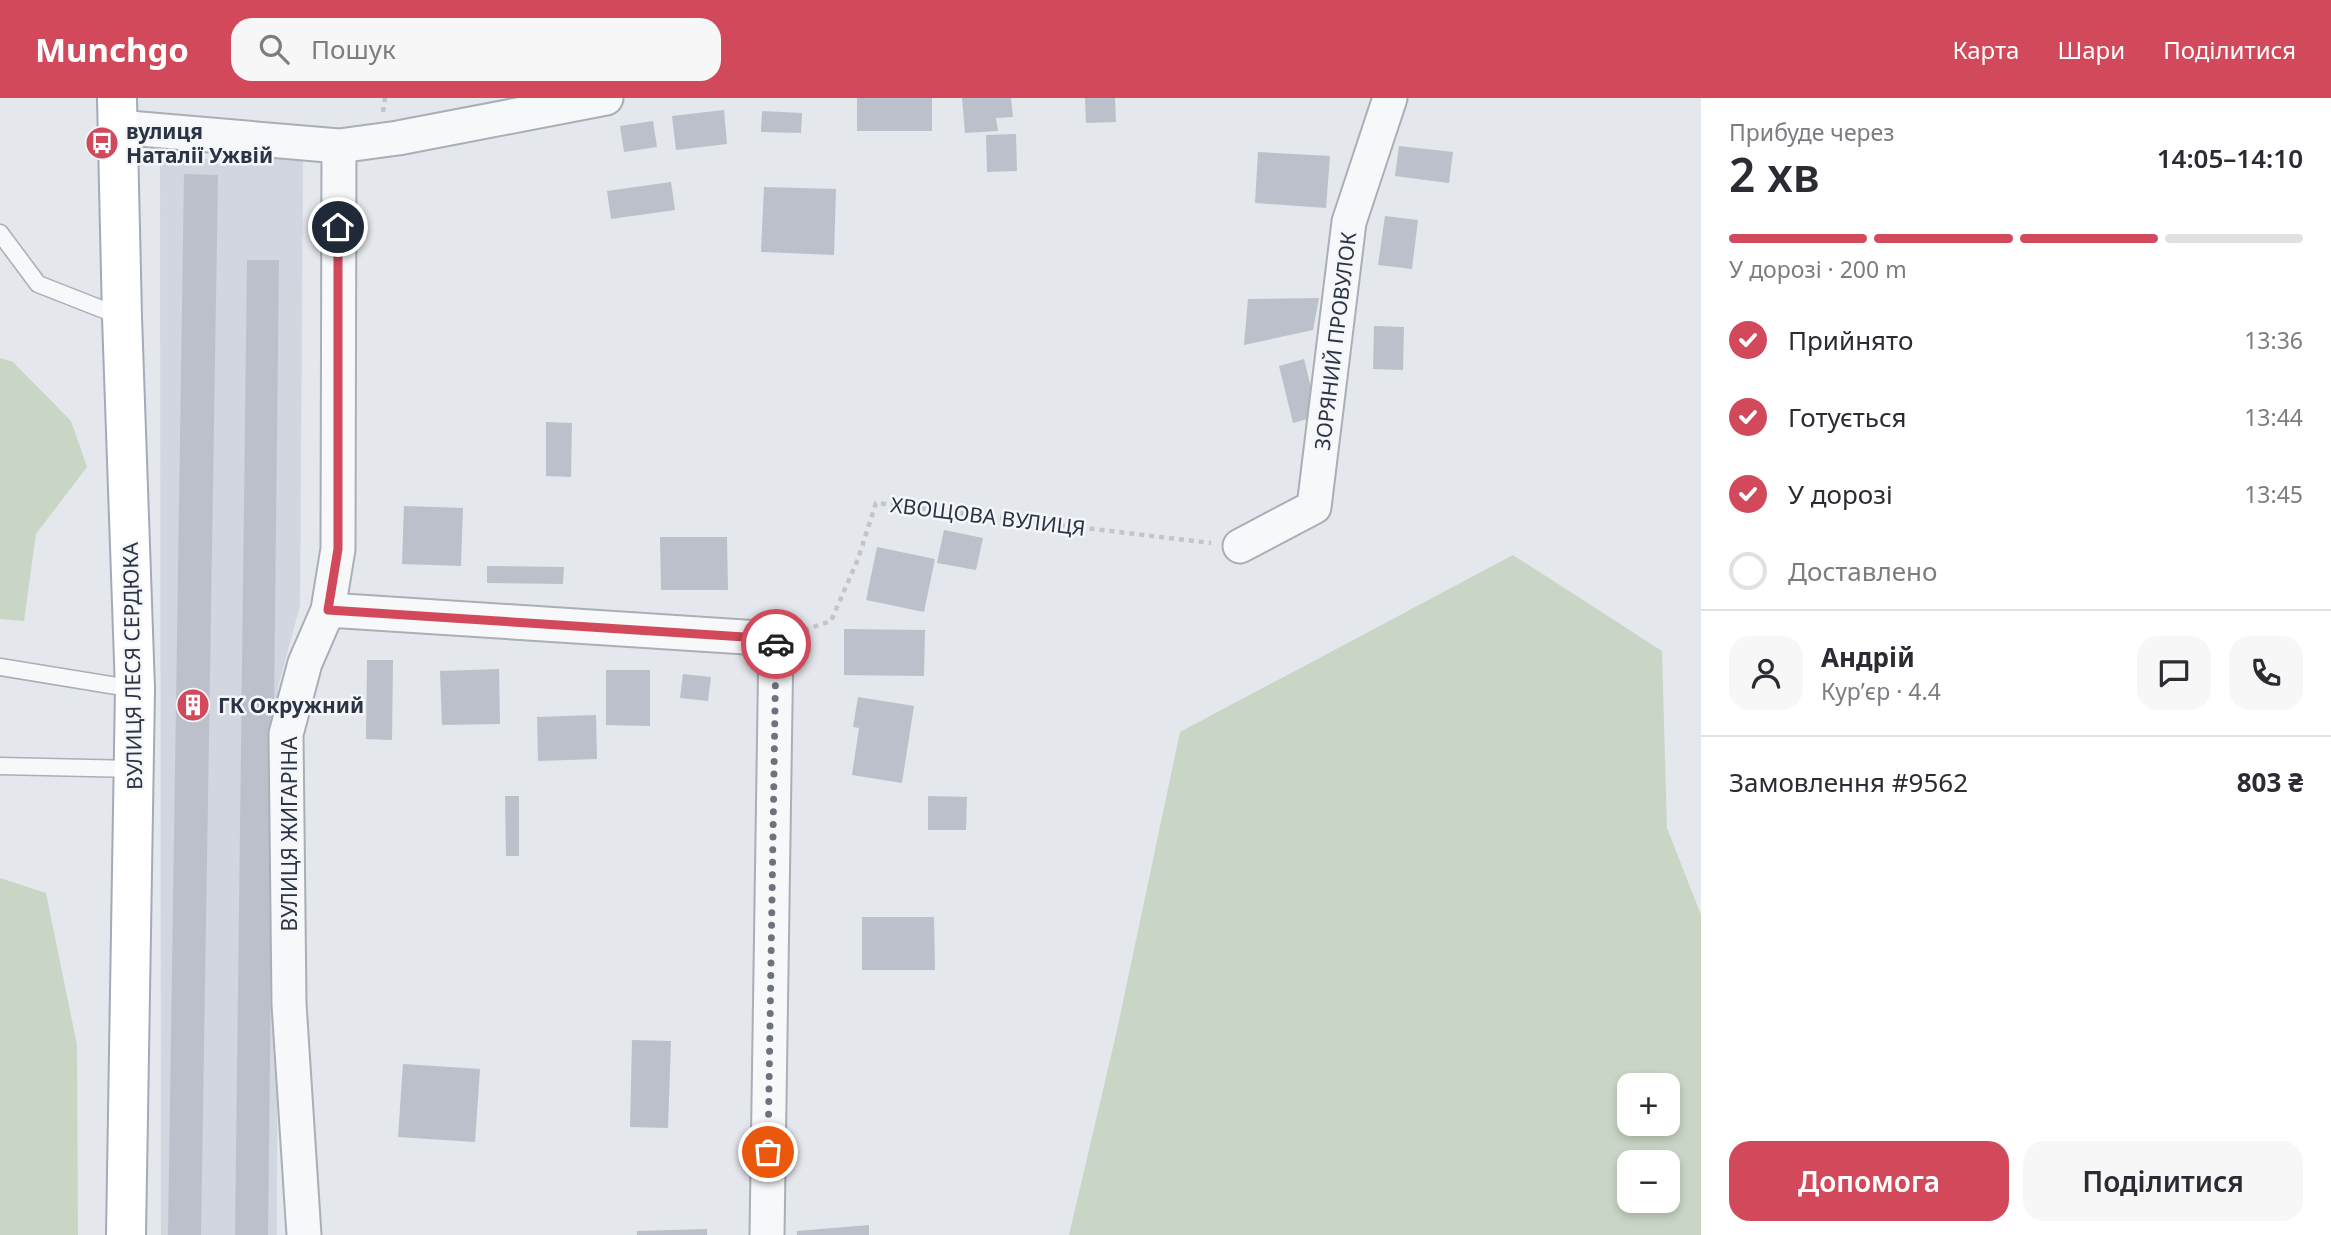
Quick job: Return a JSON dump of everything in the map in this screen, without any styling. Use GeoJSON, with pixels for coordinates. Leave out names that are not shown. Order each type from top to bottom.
{"type":"FeatureCollection","features":[{"type":"Feature","properties":{"kind":"main road","name":"ВУЛИЦЯ ЛЕСЯ СЕРДЮКА"},"geometry":{"type":"LineString","coordinates":[[117,112],[135,690],[126,1235]]}},
{"type":"Feature","properties":{"kind":"street"},"geometry":{"type":"LineString","coordinates":[[117,112],[339,146],[398,138],[606,98]]}},
{"type":"Feature","properties":{"kind":"street","name":"ЗОРЯНИЙ ПРОВУЛОК"},"geometry":{"type":"LineString","coordinates":[[1240,546],[1314,507],[1349,222],[1390,98]]}},
{"type":"Feature","properties":{"kind":"street","name":"ВУЛИЦЯ ЖИГАРІНА"},"geometry":{"type":"LineString","coordinates":[[304,1235],[289,1004],[286,734],[305,663],[328,610],[338,549],[339,146]]}},
{"type":"Feature","properties":{"kind":"street"},"geometry":{"type":"LineString","coordinates":[[328,610],[776,639],[767,1235]]}},
{"type":"Feature","properties":{"kind":"lane"},"geometry":{"type":"LineString","coordinates":[[0,233],[38,284],[122,317]]}},
{"type":"Feature","properties":{"kind":"lane"},"geometry":{"type":"LineString","coordinates":[[0,667],[135,690]]}},
{"type":"Feature","properties":{"kind":"lane"},"geometry":{"type":"LineString","coordinates":[[0,766],[134,769]]}},
{"type":"Feature","properties":{"kind":"path","name":"ХВОЩОВА ВУЛИЦЯ"},"geometry":{"type":"LineString","coordinates":[[776,639],[831,621],[858,559],[876,503],[1240,546]]}},
{"type":"Feature","properties":{"kind":"shaded area"},"geometry":{"type":"Polygon","coordinates":[[[160,159],[303,159],[300,606],[278,687],[277,1235],[161,1235],[160,159]]]}},
{"type":"Feature","properties":{"kind":"green space"},"geometry":{"type":"Polygon","coordinates":[[[0,358],[13,362],[71,421],[87,467],[36,534],[24,621],[0,619],[0,358]]]}},
{"type":"Feature","properties":{"kind":"green space"},"geometry":{"type":"Polygon","coordinates":[[[1513,555],[1662,651],[1667,828],[1701,915],[1701,1235],[1069,1235],[1117,1030],[1180,732],[1513,555]]]}},
{"type":"Feature","properties":{"kind":"green space"},"geometry":{"type":"Polygon","coordinates":[[[0,878],[46,893],[77,1045],[78,1235],[0,1235],[0,878]]]}},
{"type":"Feature","properties":{"kind":"building"},"geometry":{"type":"Polygon","coordinates":[[[857,98],[932,98],[932,131],[857,131],[857,98]]]}},
{"type":"Feature","properties":{"kind":"building"},"geometry":{"type":"Polygon","coordinates":[[[962,98],[1011,98],[1013,117],[996,118],[998,131],[965,133],[962,98]]]}},
{"type":"Feature","properties":{"kind":"building"},"geometry":{"type":"Polygon","coordinates":[[[1085,98],[1115,98],[1116,122],[1086,123],[1085,98]]]}},
{"type":"Feature","properties":{"kind":"building"},"geometry":{"type":"Polygon","coordinates":[[[724,110],[727,144],[676,150],[672,116],[724,110]]]}},
{"type":"Feature","properties":{"kind":"building"},"geometry":{"type":"Polygon","coordinates":[[[762,111],[802,113],[801,133],[761,132],[762,111]]]}},
{"type":"Feature","properties":{"kind":"building"},"geometry":{"type":"Polygon","coordinates":[[[653,121],[657,147],[624,152],[620,126],[653,121]]]}},
{"type":"Feature","properties":{"kind":"building"},"geometry":{"type":"Polygon","coordinates":[[[1016,134],[1017,171],[987,172],[986,135],[1016,134]]]}},
{"type":"Feature","properties":{"kind":"building"},"geometry":{"type":"Polygon","coordinates":[[[1399,146],[1453,152],[1449,183],[1395,176],[1399,146]]]}},
{"type":"Feature","properties":{"kind":"building"},"geometry":{"type":"Polygon","coordinates":[[[1258,152],[1330,156],[1326,208],[1255,203],[1258,152]]]}},
{"type":"Feature","properties":{"kind":"building","name":"ГК Окружний"},"geometry":{"type":"Polygon","coordinates":[[[184,174],[218,175],[201,1235],[168,1235],[184,174]]]}},
{"type":"Feature","properties":{"kind":"building"},"geometry":{"type":"Polygon","coordinates":[[[671,182],[675,210],[611,219],[607,191],[671,182]]]}},
{"type":"Feature","properties":{"kind":"building"},"geometry":{"type":"Polygon","coordinates":[[[764,187],[836,189],[834,255],[761,252],[764,187]]]}},
{"type":"Feature","properties":{"kind":"building"},"geometry":{"type":"Polygon","coordinates":[[[1385,216],[1418,220],[1412,269],[1378,265],[1385,216]]]}},
{"type":"Feature","properties":{"kind":"building"},"geometry":{"type":"Polygon","coordinates":[[[247,260],[279,260],[268,1235],[235,1235],[247,260]]]}},
{"type":"Feature","properties":{"kind":"building"},"geometry":{"type":"Polygon","coordinates":[[[1319,298],[1313,330],[1244,345],[1248,299],[1319,298]]]}},
{"type":"Feature","properties":{"kind":"building"},"geometry":{"type":"Polygon","coordinates":[[[1374,326],[1404,327],[1403,370],[1373,369],[1374,326]]]}},
{"type":"Feature","properties":{"kind":"building"},"geometry":{"type":"Polygon","coordinates":[[[1304,359],[1318,416],[1293,423],[1279,366],[1304,359]]]}},
{"type":"Feature","properties":{"kind":"building"},"geometry":{"type":"Polygon","coordinates":[[[546,422],[572,423],[571,477],[546,476],[546,422]]]}},
{"type":"Feature","properties":{"kind":"building"},"geometry":{"type":"Polygon","coordinates":[[[404,506],[463,508],[461,566],[402,564],[404,506]]]}},
{"type":"Feature","properties":{"kind":"building"},"geometry":{"type":"Polygon","coordinates":[[[944,530],[983,538],[976,570],[937,563],[944,530]]]}},
{"type":"Feature","properties":{"kind":"building"},"geometry":{"type":"Polygon","coordinates":[[[660,537],[727,537],[728,590],[661,590],[660,537]]]}},
{"type":"Feature","properties":{"kind":"building"},"geometry":{"type":"Polygon","coordinates":[[[877,547],[935,559],[924,612],[866,600],[877,547]]]}},
{"type":"Feature","properties":{"kind":"building"},"geometry":{"type":"Polygon","coordinates":[[[487,566],[564,567],[563,584],[487,583],[487,566]]]}},
{"type":"Feature","properties":{"kind":"building"},"geometry":{"type":"Polygon","coordinates":[[[844,629],[925,630],[924,676],[844,675],[844,629]]]}},
{"type":"Feature","properties":{"kind":"building"},"geometry":{"type":"Polygon","coordinates":[[[367,660],[393,660],[392,740],[366,739],[367,660]]]}},
{"type":"Feature","properties":{"kind":"building"},"geometry":{"type":"Polygon","coordinates":[[[499,669],[500,724],[442,725],[440,671],[499,669]]]}},
{"type":"Feature","properties":{"kind":"building"},"geometry":{"type":"Polygon","coordinates":[[[606,670],[650,670],[650,726],[606,725],[606,670]]]}},
{"type":"Feature","properties":{"kind":"building"},"geometry":{"type":"Polygon","coordinates":[[[683,674],[711,677],[708,701],[680,698],[683,674]]]}},
{"type":"Feature","properties":{"kind":"building"},"geometry":{"type":"Polygon","coordinates":[[[858,697],[914,706],[902,783],[852,775],[859,728],[853,727],[858,697]]]}},
{"type":"Feature","properties":{"kind":"building"},"geometry":{"type":"Polygon","coordinates":[[[596,715],[597,759],[538,761],[537,717],[596,715]]]}},
{"type":"Feature","properties":{"kind":"building"},"geometry":{"type":"Polygon","coordinates":[[[505,796],[519,796],[519,856],[506,856],[505,796]]]}},
{"type":"Feature","properties":{"kind":"building"},"geometry":{"type":"Polygon","coordinates":[[[928,796],[967,797],[966,830],[928,830],[928,796]]]}},
{"type":"Feature","properties":{"kind":"building"},"geometry":{"type":"Polygon","coordinates":[[[862,917],[934,917],[935,970],[862,970],[862,917]]]}},
{"type":"Feature","properties":{"kind":"building"},"geometry":{"type":"Polygon","coordinates":[[[632,1040],[671,1041],[668,1128],[630,1127],[632,1040]]]}},
{"type":"Feature","properties":{"kind":"building"},"geometry":{"type":"Polygon","coordinates":[[[403,1064],[480,1069],[475,1142],[398,1137],[403,1064]]]}},
{"type":"Feature","properties":{"kind":"building"},"geometry":{"type":"Polygon","coordinates":[[[869,1225],[869,1235],[797,1235],[797,1231],[869,1225]]]}},
{"type":"Feature","properties":{"kind":"building"},"geometry":{"type":"Polygon","coordinates":[[[707,1229],[707,1235],[637,1235],[637,1231],[707,1229]]]}},
{"type":"Feature","properties":{"kind":"way so far"},"geometry":{"type":"LineString","coordinates":[[768,1152],[776,644]]}},
{"type":"Feature","properties":{"kind":"place","name":"вулиця Наталії Ужвій"},"geometry":{"type":"Point","coordinates":[102,143]}},
{"type":"Feature","properties":{"kind":"place","name":"ГК Окружний"},"geometry":{"type":"Point","coordinates":[193,705]}},
{"type":"Feature","properties":{"kind":"route"},"geometry":{"type":"LineString","coordinates":[[338,227],[338,549],[328,610],[776,639],[776,644]]}}]}
